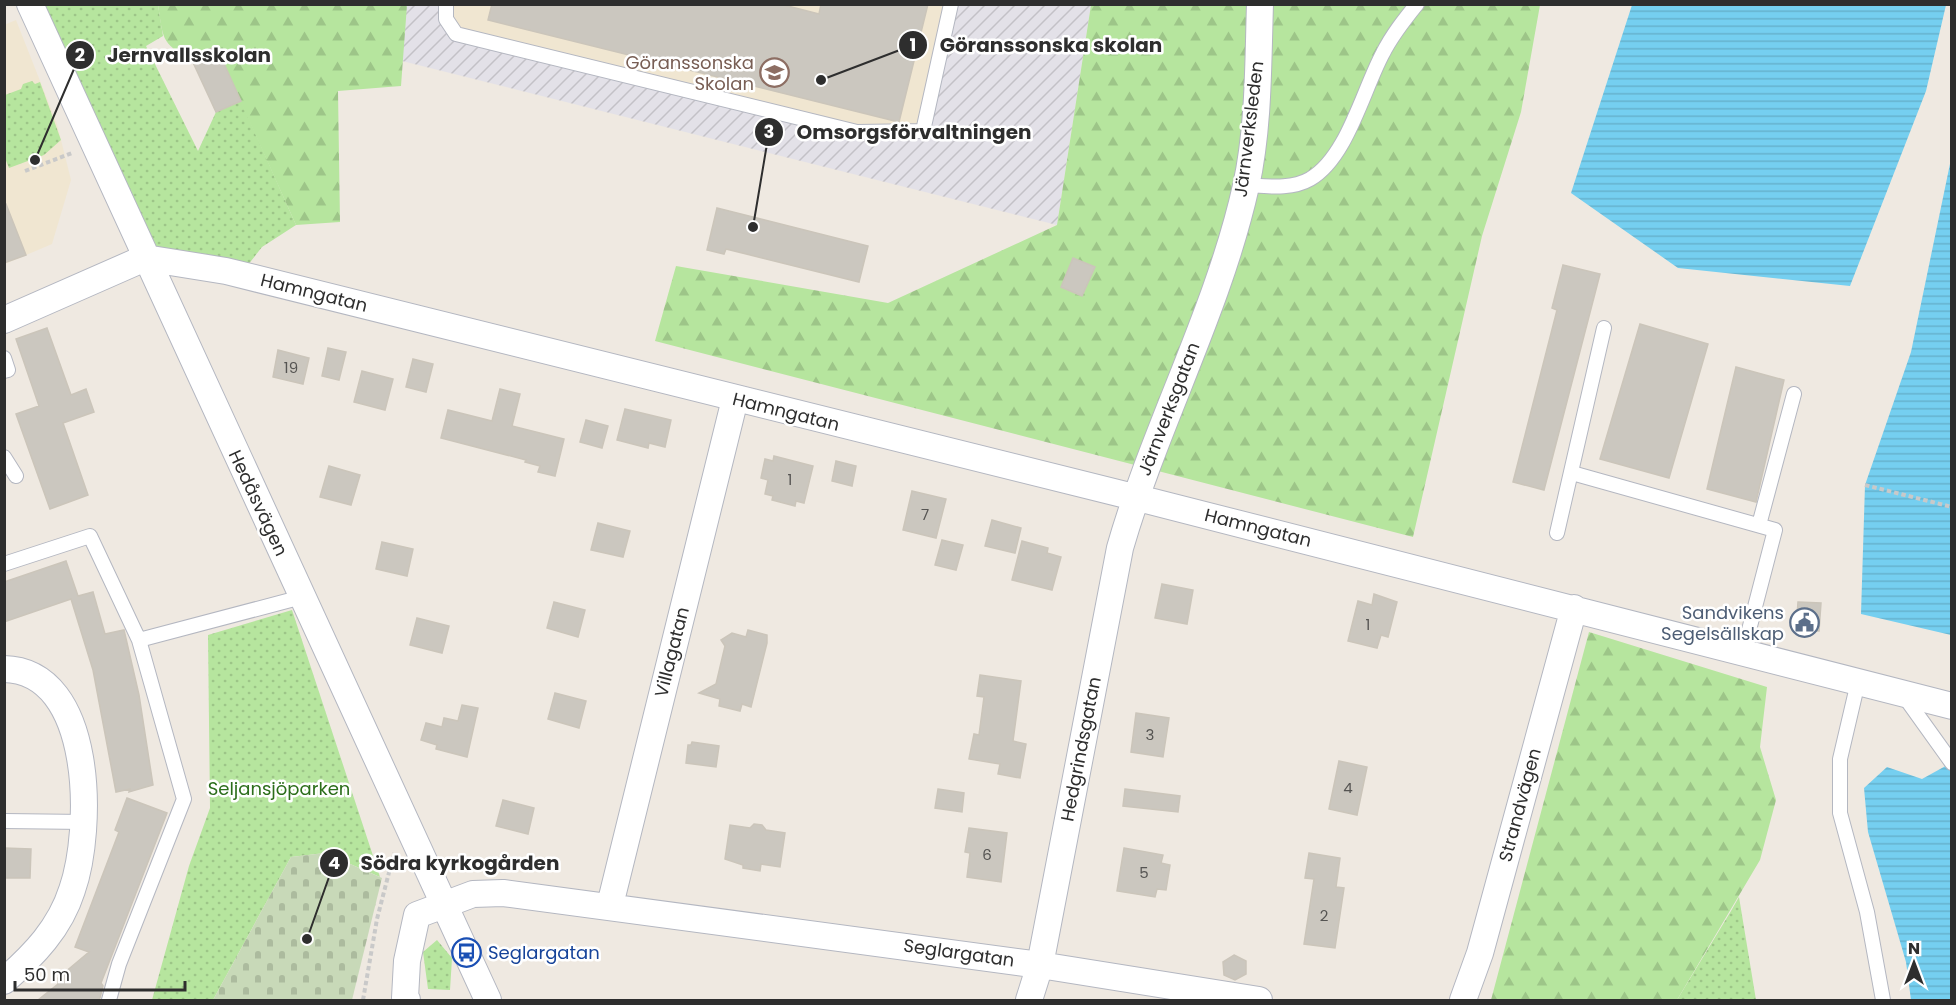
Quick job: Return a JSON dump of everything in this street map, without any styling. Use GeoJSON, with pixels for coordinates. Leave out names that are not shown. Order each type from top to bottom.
{"type":"FeatureCollection","features":[{"type":"Feature","properties":{"kind":"street","name":"Hedåsvägen"},"geometry":{"type":"LineString","coordinates":[[30,4],[488,1000]]}},
{"type":"Feature","properties":{"kind":"street","name":"Järnverksleden"},"geometry":{"type":"LineString","coordinates":[[1203,320],[1227,253],[1246,185],[1257,96],[1260,4]]}},
{"type":"Feature","properties":{"kind":"street"},"geometry":{"type":"LineString","coordinates":[[4,320],[145,258]]}},
{"type":"Feature","properties":{"kind":"street","name":"Hamngatan"},"geometry":{"type":"LineString","coordinates":[[145,258],[233,273],[1134,497],[1952,706]]}},
{"type":"Feature","properties":{"kind":"street","name":"Järnverksgatan"},"geometry":{"type":"LineString","coordinates":[[1134,497],[1203,320]]}},
{"type":"Feature","properties":{"kind":"street","name":"Villagatan"},"geometry":{"type":"LineString","coordinates":[[610,905],[735,399]]}},
{"type":"Feature","properties":{"kind":"street","name":"Hedgrindsgatan"},"geometry":{"type":"LineString","coordinates":[[1029,1000],[1040,965],[1120,548],[1134,497]]}},
{"type":"Feature","properties":{"kind":"street","name":"Strandvägen"},"geometry":{"type":"LineString","coordinates":[[1463,1000],[1480,953],[1574,608]]}},
{"type":"Feature","properties":{"kind":"street"},"geometry":{"type":"LineString","coordinates":[[4,669],[25,672],[38,678],[55,693],[62,704],[74,736],[83,778],[85,822],[79,866],[61,916],[50,936],[9,970]]}},
{"type":"Feature","properties":{"kind":"street","name":"Seglargatan"},"geometry":{"type":"LineString","coordinates":[[407,1000],[405,998],[407,961],[417,915],[473,894],[503,893],[610,905],[1040,965],[1259,1000]]}},
{"type":"Feature","properties":{"kind":"lane"},"geometry":{"type":"LineString","coordinates":[[446,4],[446,19],[456,34],[857,132],[923,131],[951,4]]}},
{"type":"Feature","properties":{"kind":"lane"},"geometry":{"type":"LineString","coordinates":[[1246,185],[1295,184],[1308,180],[1324,169],[1350,126],[1383,53],[1398,28],[1417,4]]}},
{"type":"Feature","properties":{"kind":"lane"},"geometry":{"type":"LineString","coordinates":[[1557,533],[1604,328]]}},
{"type":"Feature","properties":{"kind":"lane"},"geometry":{"type":"LineString","coordinates":[[4,358],[8,370],[4,371]]}},
{"type":"Feature","properties":{"kind":"lane"},"geometry":{"type":"LineString","coordinates":[[1759,525],[1794,394]]}},
{"type":"Feature","properties":{"kind":"lane"},"geometry":{"type":"LineString","coordinates":[[4,457],[16,476]]}},
{"type":"Feature","properties":{"kind":"lane"},"geometry":{"type":"LineString","coordinates":[[1572,473],[1775,530],[1743,653]]}},
{"type":"Feature","properties":{"kind":"lane"},"geometry":{"type":"LineString","coordinates":[[4,564],[90,536],[139,640],[184,800],[119,964],[109,1000]]}},
{"type":"Feature","properties":{"kind":"lane"},"geometry":{"type":"LineString","coordinates":[[139,640],[302,597]]}},
{"type":"Feature","properties":{"kind":"lane"},"geometry":{"type":"LineString","coordinates":[[1858,682],[1840,759],[1840,813],[1867,912],[1883,1000]]}},
{"type":"Feature","properties":{"kind":"lane"},"geometry":{"type":"LineString","coordinates":[[1902,693],[1952,763]]}},
{"type":"Feature","properties":{"kind":"lane"},"geometry":{"type":"LineString","coordinates":[[4,821],[85,822]]}},
{"type":"Feature","properties":{"kind":"path"},"geometry":{"type":"LineString","coordinates":[[26,171],[83,149]]}},
{"type":"Feature","properties":{"kind":"path"},"geometry":{"type":"LineString","coordinates":[[1865,485],[1952,507]]}},
{"type":"Feature","properties":{"kind":"path"},"geometry":{"type":"LineString","coordinates":[[363,1000],[377,919],[394,854],[390,844]]}},
{"type":"Feature","properties":{"kind":"shaded area"},"geometry":{"type":"Polygon","coordinates":[[[347,5],[1091,5],[1057,225],[374,54],[347,5]]]}},
{"type":"Feature","properties":{"kind":"shaded area","name":"Göranssonska Skolan"},"geometry":{"type":"Polygon","coordinates":[[[446,5],[951,5],[923,131],[857,132],[456,34],[446,5]]]}},
{"type":"Feature","properties":{"kind":"shaded area"},"geometry":{"type":"Polygon","coordinates":[[[16,20],[57,124],[71,180],[52,244],[5,264],[4,25],[16,20]]]}},
{"type":"Feature","properties":{"kind":"green space"},"geometry":{"type":"Polygon","coordinates":[[[30,5],[158,5],[163,36],[146,46],[198,151],[216,112],[241,101],[296,225],[262,247],[240,275],[145,258],[30,5]]]}},
{"type":"Feature","properties":{"kind":"green space"},"geometry":{"type":"Polygon","coordinates":[[[158,5],[407,5],[401,86],[338,91],[340,222],[296,225],[216,47],[191,58],[173,48],[162,32],[158,5]]]}},
{"type":"Feature","properties":{"kind":"green space"},"geometry":{"type":"Polygon","coordinates":[[[1091,5],[1540,5],[1521,112],[1482,236],[1413,537],[655,341],[676,266],[888,303],[1057,225],[1091,5]]]}},
{"type":"Feature","properties":{"kind":"green space"},"geometry":{"type":"Polygon","coordinates":[[[32,81],[35,84],[40,82],[61,140],[44,155],[9,168],[5,158],[5,95],[21,89],[23,84],[32,81]]]}},
{"type":"Feature","properties":{"kind":"green space","name":"Seljansjöparken"},"geometry":{"type":"Polygon","coordinates":[[[292,610],[380,877],[325,853],[291,857],[213,1000],[152,1000],[189,866],[210,808],[208,635],[292,610]]]}},
{"type":"Feature","properties":{"kind":"green space"},"geometry":{"type":"Polygon","coordinates":[[[1589,632],[1767,687],[1760,747],[1776,800],[1760,860],[1677,1000],[1491,1000],[1589,632]]]}},
{"type":"Feature","properties":{"kind":"green space"},"geometry":{"type":"Polygon","coordinates":[[[325,853],[382,878],[352,1000],[213,1000],[291,857],[325,853]]]}},
{"type":"Feature","properties":{"kind":"green space"},"geometry":{"type":"Polygon","coordinates":[[[1739,897],[1756,1000],[1677,1000],[1731,911],[1739,897]]]}},
{"type":"Feature","properties":{"kind":"green space"},"geometry":{"type":"Polygon","coordinates":[[[437,940],[452,958],[450,990],[428,989],[423,952],[437,940]]]}},
{"type":"Feature","properties":{"kind":"water"},"geometry":{"type":"Polygon","coordinates":[[[1632,5],[1946,5],[1926,91],[1850,286],[1678,268],[1571,193],[1632,5]]]}},
{"type":"Feature","properties":{"kind":"water"},"geometry":{"type":"Polygon","coordinates":[[[1951,159],[1952,635],[1861,614],[1865,485],[1911,352],[1951,159]]]}},
{"type":"Feature","properties":{"kind":"water"},"geometry":{"type":"Polygon","coordinates":[[[1951,763],[1951,1000],[1911,1000],[1906,962],[1868,832],[1864,788],[1887,767],[1922,779],[1951,763]]]}},
{"type":"Feature","properties":{"kind":"building","name":"Göranssonska Skolan"},"geometry":{"type":"Polygon","coordinates":[[[492,4],[780,4],[819,14],[821,4],[928,4],[899,122],[488,20],[492,4]]]}},
{"type":"Feature","properties":{"kind":"building"},"geometry":{"type":"Polygon","coordinates":[[[216,46],[241,101],[216,112],[191,58],[216,46]]]}},
{"type":"Feature","properties":{"kind":"building"},"geometry":{"type":"Polygon","coordinates":[[[6,204],[26,255],[4,263],[4,205],[6,204]]]}},
{"type":"Feature","properties":{"kind":"building"},"geometry":{"type":"Polygon","coordinates":[[[717,208],[868,246],[859,282],[726,249],[724,254],[707,250],[717,208]]]}},
{"type":"Feature","properties":{"kind":"building"},"geometry":{"type":"Polygon","coordinates":[[[1073,258],[1095,267],[1082,296],[1061,287],[1073,258]]]}},
{"type":"Feature","properties":{"kind":"building"},"geometry":{"type":"Polygon","coordinates":[[[1563,265],[1600,274],[1544,490],[1513,482],[1557,310],[1552,308],[1563,265]]]}},
{"type":"Feature","properties":{"kind":"building"},"geometry":{"type":"Polygon","coordinates":[[[1640,324],[1708,344],[1669,478],[1600,459],[1640,324]]]}},
{"type":"Feature","properties":{"kind":"building"},"geometry":{"type":"Polygon","coordinates":[[[47,328],[71,395],[86,389],[94,412],[63,423],[88,495],[50,509],[16,414],[39,406],[16,339],[47,328]]]}},
{"type":"Feature","properties":{"kind":"building"},"geometry":{"type":"Polygon","coordinates":[[[328,348],[346,352],[339,380],[322,376],[328,348]]]}},
{"type":"Feature","properties":{"kind":"building"},"geometry":{"type":"Polygon","coordinates":[[[278,350],[309,358],[303,384],[273,377],[278,350]]]}},
{"type":"Feature","properties":{"kind":"building"},"geometry":{"type":"Polygon","coordinates":[[[413,359],[433,364],[426,392],[406,387],[413,359]]]}},
{"type":"Feature","properties":{"kind":"building"},"geometry":{"type":"Polygon","coordinates":[[[1736,367],[1784,380],[1756,502],[1707,489],[1736,367]]]}},
{"type":"Feature","properties":{"kind":"building"},"geometry":{"type":"Polygon","coordinates":[[[362,371],[393,379],[385,410],[354,402],[362,371]]]}},
{"type":"Feature","properties":{"kind":"building"},"geometry":{"type":"Polygon","coordinates":[[[500,389],[520,394],[512,426],[564,439],[555,476],[538,472],[540,466],[525,462],[526,460],[441,438],[448,410],[492,421],[500,389]]]}},
{"type":"Feature","properties":{"kind":"building"},"geometry":{"type":"Polygon","coordinates":[[[625,409],[671,420],[665,447],[649,443],[648,448],[617,440],[625,409]]]}},
{"type":"Feature","properties":{"kind":"building"},"geometry":{"type":"Polygon","coordinates":[[[586,420],[608,426],[602,448],[580,442],[586,420]]]}},
{"type":"Feature","properties":{"kind":"building"},"geometry":{"type":"Polygon","coordinates":[[[774,456],[813,466],[804,503],[796,501],[795,506],[772,500],[773,496],[765,494],[768,480],[761,478],[765,459],[773,461],[774,456]]]}},
{"type":"Feature","properties":{"kind":"building"},"geometry":{"type":"Polygon","coordinates":[[[836,461],[856,466],[852,486],[832,481],[836,461]]]}},
{"type":"Feature","properties":{"kind":"building"},"geometry":{"type":"Polygon","coordinates":[[[329,466],[360,475],[351,505],[320,497],[329,466]]]}},
{"type":"Feature","properties":{"kind":"building"},"geometry":{"type":"Polygon","coordinates":[[[912,491],[946,499],[936,538],[903,530],[912,491]]]}},
{"type":"Feature","properties":{"kind":"building"},"geometry":{"type":"Polygon","coordinates":[[[992,520],[1021,528],[1015,553],[985,546],[992,520]]]}},
{"type":"Feature","properties":{"kind":"building"},"geometry":{"type":"Polygon","coordinates":[[[598,523],[630,531],[623,557],[591,550],[598,523]]]}},
{"type":"Feature","properties":{"kind":"building"},"geometry":{"type":"Polygon","coordinates":[[[942,540],[963,545],[956,570],[935,565],[942,540]]]}},
{"type":"Feature","properties":{"kind":"building"},"geometry":{"type":"Polygon","coordinates":[[[1022,541],[1048,548],[1047,553],[1061,557],[1052,590],[1012,580],[1022,541]]]}},
{"type":"Feature","properties":{"kind":"building"},"geometry":{"type":"Polygon","coordinates":[[[382,542],[413,549],[407,576],[376,569],[382,542]]]}},
{"type":"Feature","properties":{"kind":"building"},"geometry":{"type":"Polygon","coordinates":[[[66,561],[78,596],[93,592],[105,634],[124,630],[139,695],[153,785],[129,792],[130,789],[116,792],[93,670],[71,599],[4,622],[4,582],[66,561]]]}},
{"type":"Feature","properties":{"kind":"building"},"geometry":{"type":"Polygon","coordinates":[[[1162,584],[1193,590],[1187,624],[1155,618],[1162,584]]]}},
{"type":"Feature","properties":{"kind":"building"},"geometry":{"type":"Polygon","coordinates":[[[1374,594],[1397,602],[1388,637],[1381,635],[1377,648],[1348,641],[1358,601],[1372,605],[1374,594]]]}},
{"type":"Feature","properties":{"kind":"building"},"geometry":{"type":"Polygon","coordinates":[[[554,602],[585,610],[578,637],[547,628],[554,602]]]}},
{"type":"Feature","properties":{"kind":"building"},"geometry":{"type":"Polygon","coordinates":[[[1798,602],[1821,603],[1819,631],[1796,630],[1798,602]]]}},
{"type":"Feature","properties":{"kind":"building"},"geometry":{"type":"Polygon","coordinates":[[[417,618],[449,626],[442,653],[410,645],[417,618]]]}},
{"type":"Feature","properties":{"kind":"building"},"geometry":{"type":"Polygon","coordinates":[[[748,630],[767,635],[767,643],[751,707],[742,704],[740,711],[719,706],[720,699],[699,693],[716,684],[725,646],[721,640],[732,633],[746,637],[748,630]]]}},
{"type":"Feature","properties":{"kind":"building"},"geometry":{"type":"Polygon","coordinates":[[[980,675],[1021,681],[1013,741],[1026,744],[1020,778],[998,774],[1000,764],[969,759],[974,734],[979,735],[984,697],[977,696],[980,675]]]}},
{"type":"Feature","properties":{"kind":"building"},"geometry":{"type":"Polygon","coordinates":[[[555,693],[586,701],[579,728],[548,719],[555,693]]]}},
{"type":"Feature","properties":{"kind":"building"},"geometry":{"type":"Polygon","coordinates":[[[462,705],[478,708],[467,757],[436,749],[437,745],[421,740],[426,723],[442,727],[444,718],[458,721],[462,705]]]}},
{"type":"Feature","properties":{"kind":"building"},"geometry":{"type":"Polygon","coordinates":[[[1136,713],[1169,718],[1163,757],[1131,752],[1136,713]]]}},
{"type":"Feature","properties":{"kind":"building"},"geometry":{"type":"Polygon","coordinates":[[[692,742],[719,746],[716,767],[686,763],[688,745],[692,742]]]}},
{"type":"Feature","properties":{"kind":"building"},"geometry":{"type":"Polygon","coordinates":[[[1339,761],[1367,767],[1357,815],[1329,809],[1339,761]]]}},
{"type":"Feature","properties":{"kind":"building"},"geometry":{"type":"Polygon","coordinates":[[[938,789],[964,793],[962,812],[935,808],[938,789]]]}},
{"type":"Feature","properties":{"kind":"building"},"geometry":{"type":"Polygon","coordinates":[[[1125,789],[1180,796],[1178,812],[1123,806],[1125,789]]]}},
{"type":"Feature","properties":{"kind":"building"},"geometry":{"type":"Polygon","coordinates":[[[127,798],[167,813],[101,983],[103,986],[100,998],[97,1000],[38,1000],[58,984],[58,978],[89,952],[75,947],[119,832],[115,830],[127,798]]]}},
{"type":"Feature","properties":{"kind":"building"},"geometry":{"type":"Polygon","coordinates":[[[503,800],[534,808],[528,834],[496,826],[503,800]]]}},
{"type":"Feature","properties":{"kind":"building"},"geometry":{"type":"Polygon","coordinates":[[[754,824],[762,825],[766,830],[785,833],[780,867],[761,864],[760,871],[743,868],[743,865],[725,859],[730,825],[750,828],[754,824]]]}},
{"type":"Feature","properties":{"kind":"building"},"geometry":{"type":"Polygon","coordinates":[[[969,828],[1007,833],[1001,882],[967,877],[970,853],[965,852],[969,828]]]}},
{"type":"Feature","properties":{"kind":"building"},"geometry":{"type":"Polygon","coordinates":[[[4,848],[31,849],[30,878],[4,878],[4,848]]]}},
{"type":"Feature","properties":{"kind":"building"},"geometry":{"type":"Polygon","coordinates":[[[1124,848],[1163,855],[1161,863],[1170,865],[1166,890],[1157,889],[1155,897],[1117,891],[1124,848]]]}},
{"type":"Feature","properties":{"kind":"building"},"geometry":{"type":"Polygon","coordinates":[[[1309,853],[1340,858],[1336,887],[1344,888],[1335,948],[1304,944],[1314,879],[1305,878],[1309,853]]]}},
{"type":"Feature","properties":{"kind":"building"},"geometry":{"type":"Polygon","coordinates":[[[1234,955],[1246,961],[1246,974],[1235,980],[1224,975],[1223,962],[1234,955]]]}},
{"type":"Feature","properties":{"kind":"place","name":"Göranssonska Skolan"},"geometry":{"type":"Point","coordinates":[775,73]}},
{"type":"Feature","properties":{"kind":"place","name":"Göranssonska skolan"},"geometry":{"type":"Point","coordinates":[821,80]}},
{"type":"Feature","properties":{"kind":"place","name":"Jernvallsskolan"},"geometry":{"type":"Point","coordinates":[35,160]}},
{"type":"Feature","properties":{"kind":"place","name":"Omsorgsförvaltningen"},"geometry":{"type":"Point","coordinates":[753,227]}},
{"type":"Feature","properties":{"kind":"place","name":"Sandvikens Segelsällskap"},"geometry":{"type":"Point","coordinates":[1805,623]}},
{"type":"Feature","properties":{"kind":"place","name":"Södra kyrkogården"},"geometry":{"type":"Point","coordinates":[307,939]}},
{"type":"Feature","properties":{"kind":"place","name":"Seglargatan"},"geometry":{"type":"Point","coordinates":[467,953]}}]}
